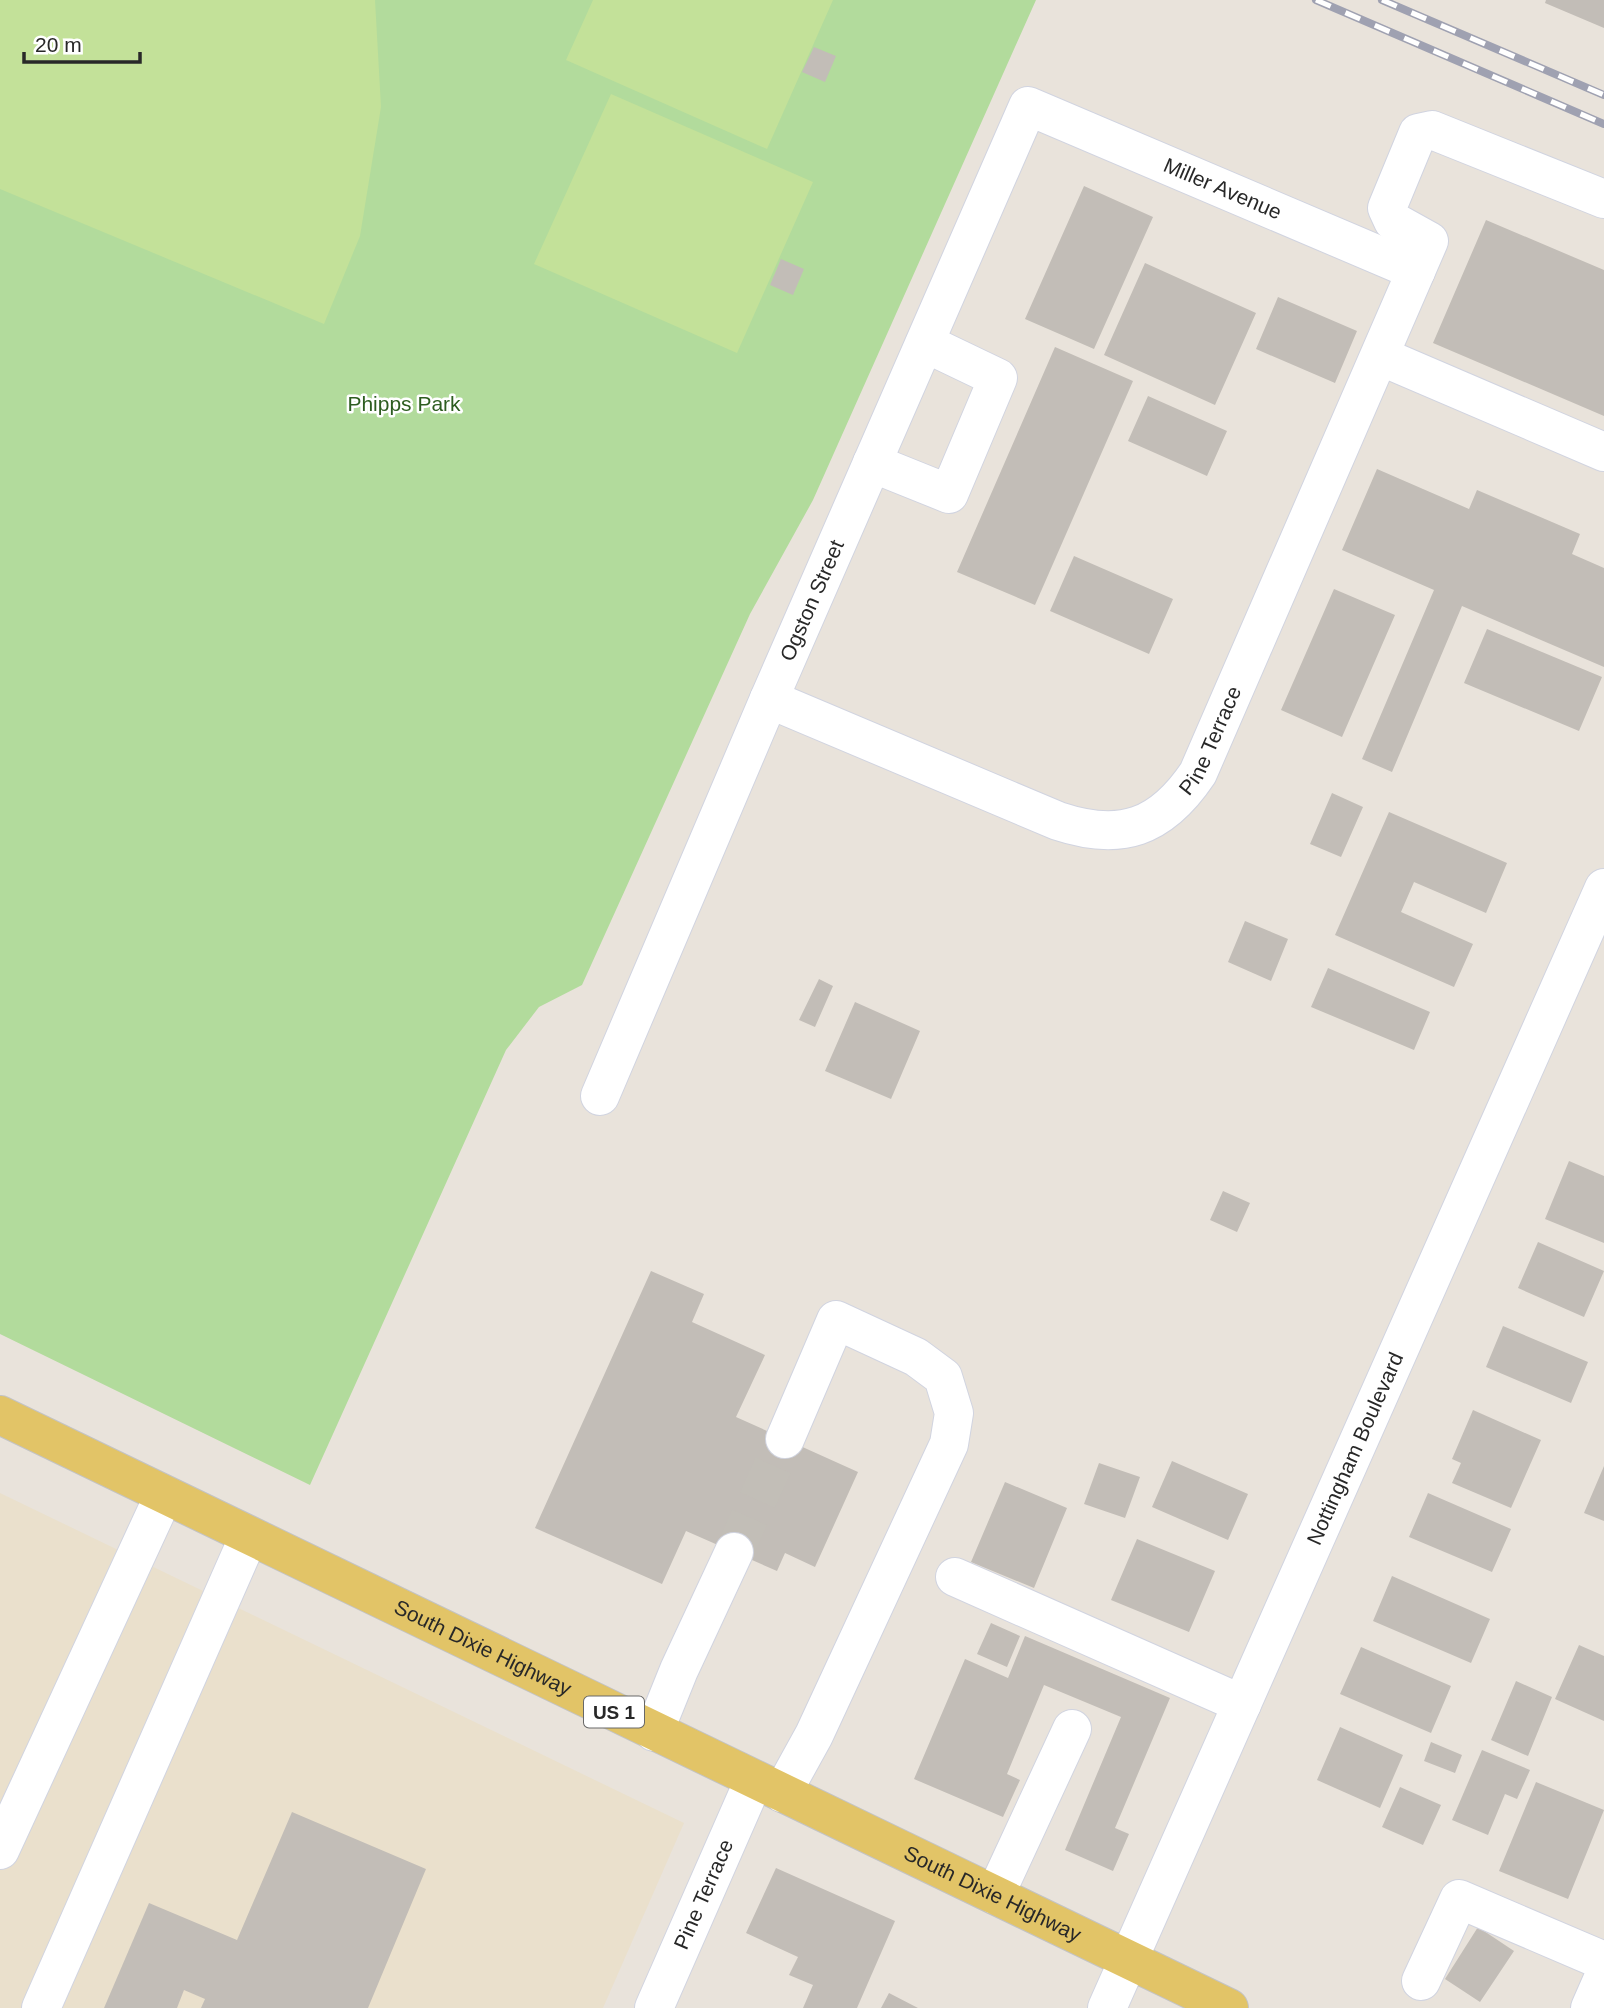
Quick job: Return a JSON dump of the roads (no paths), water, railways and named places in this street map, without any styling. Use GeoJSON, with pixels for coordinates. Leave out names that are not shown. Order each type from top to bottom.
{"type":"FeatureCollection","features":[{"type":"Feature","properties":{"kind":"main road","name":"South Dixie Highway"},"geometry":{"type":"LineString","coordinates":[[0,1415],[1229,2008]]}},
{"type":"Feature","properties":{"kind":"street","name":"Miller Avenue"},"geometry":{"type":"LineString","coordinates":[[1028,106],[1416,271]]}},
{"type":"Feature","properties":{"kind":"street","name":"Ogston Street"},"geometry":{"type":"LineString","coordinates":[[600,1096],[769,699],[1028,106]]}},
{"type":"Feature","properties":{"kind":"street","name":"Pine Terrace"},"geometry":{"type":"LineString","coordinates":[[769,699],[1084,830],[1111,831],[1138,825],[1162,813],[1182,796],[1198,773],[1429,241],[1393,221],[1387,208],[1418,133],[1432,130],[1604,199]]}},
{"type":"Feature","properties":{"kind":"street"},"geometry":{"type":"LineString","coordinates":[[872,463],[949,494],[998,378],[925,343]]}},
{"type":"Feature","properties":{"kind":"street"},"geometry":{"type":"LineString","coordinates":[[1380,356],[1604,452]]}},
{"type":"Feature","properties":{"kind":"street","name":"Nottingham Boulevard"},"geometry":{"type":"LineString","coordinates":[[1107,2008],[1604,888]]}},
{"type":"Feature","properties":{"kind":"street","name":"Pine Terrace"},"geometry":{"type":"LineString","coordinates":[[654,2008],[768,1787],[814,1735],[949,1444],[954,1413],[943,1377],[916,1357],[836,1320],[785,1439]]}},
{"type":"Feature","properties":{"kind":"street"},"geometry":{"type":"LineString","coordinates":[[0,1850],[164,1495]]}},
{"type":"Feature","properties":{"kind":"street"},"geometry":{"type":"LineString","coordinates":[[41,2008],[249,1536]]}},
{"type":"Feature","properties":{"kind":"street"},"geometry":{"type":"LineString","coordinates":[[654,1732],[679,1670],[734,1552]]}},
{"type":"Feature","properties":{"kind":"street"},"geometry":{"type":"LineString","coordinates":[[956,1577],[1242,1703]]}},
{"type":"Feature","properties":{"kind":"street"},"geometry":{"type":"LineString","coordinates":[[995,1895],[1072,1729]]}},
{"type":"Feature","properties":{"kind":"street"},"geometry":{"type":"LineString","coordinates":[[1421,1981],[1460,1899],[1604,1961]]}},
{"type":"Feature","properties":{"kind":"tunnel"},"geometry":{"type":"LineString","coordinates":[[734,1552],[785,1439]]}},
{"type":"Feature","properties":{"kind":"railway"},"geometry":{"type":"LineString","coordinates":[[1316,0],[1604,124]]}},
{"type":"Feature","properties":{"kind":"railway"},"geometry":{"type":"LineString","coordinates":[[1382,0],[1604,95]]}},
{"type":"Feature","properties":{"kind":"park label","name":"Phipps Park"},"geometry":{"type":"Point","coordinates":[404,404]}}]}
